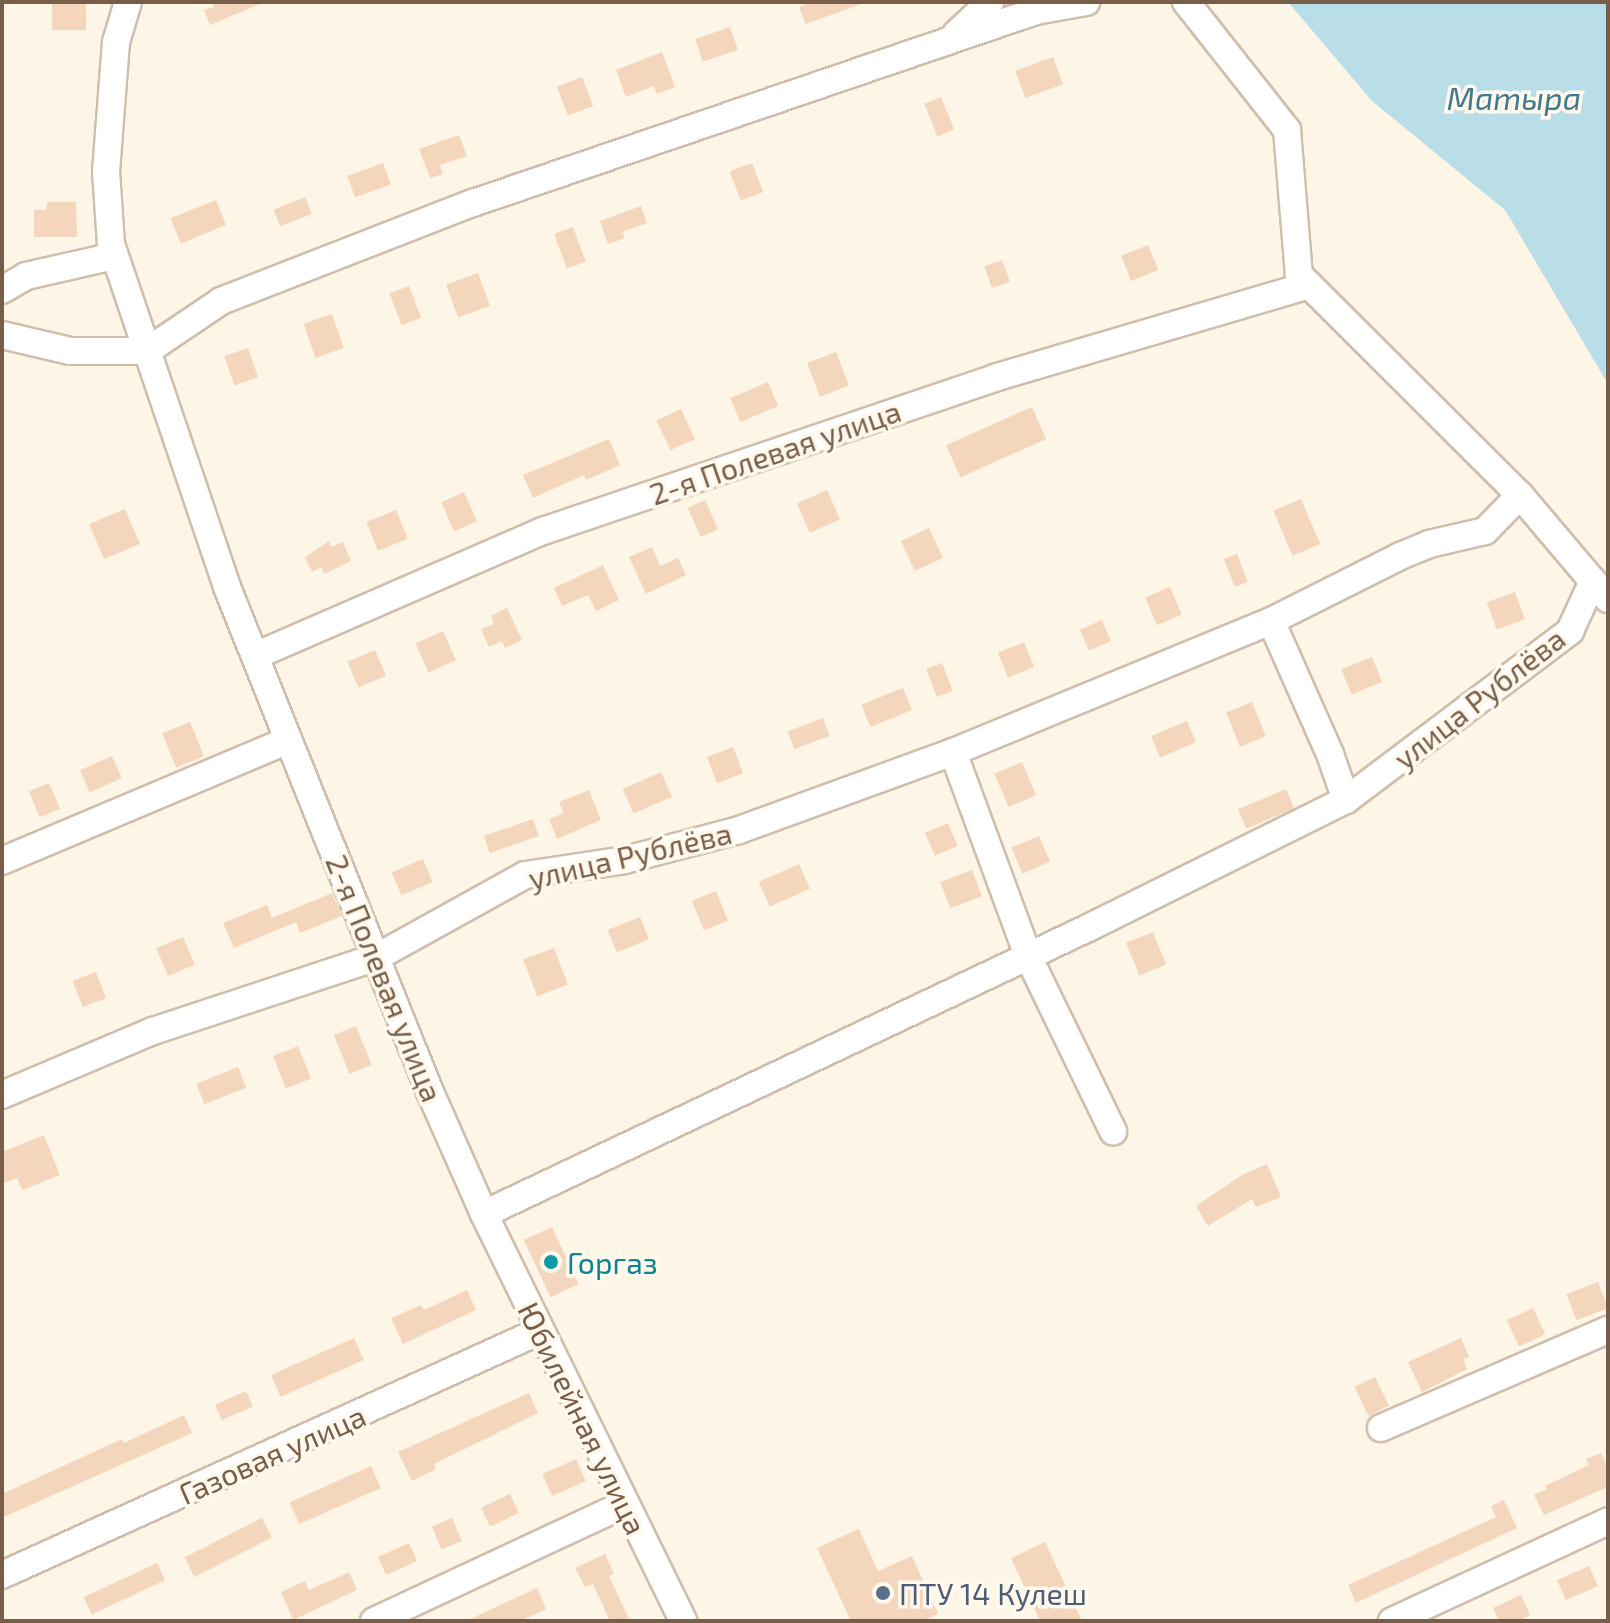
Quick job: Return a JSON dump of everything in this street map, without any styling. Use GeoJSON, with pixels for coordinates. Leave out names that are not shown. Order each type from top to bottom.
{"type":"FeatureCollection","features":[{"type":"Feature","properties":{"kind":"street","name":"2-я Полевая улица"},"geometry":{"type":"LineString","coordinates":[[128,2],[116,42],[106,171],[114,256],[227,587],[484,1214]]}},
{"type":"Feature","properties":{"kind":"street"},"geometry":{"type":"LineString","coordinates":[[947,42],[990,2]]}},
{"type":"Feature","properties":{"kind":"street"},"geometry":{"type":"LineString","coordinates":[[2,335],[70,351],[147,351],[221,301],[473,203],[1036,11],[1086,2]]}},
{"type":"Feature","properties":{"kind":"street"},"geometry":{"type":"LineString","coordinates":[[1186,2],[1287,130],[1299,275],[1520,495],[1601,590]]}},
{"type":"Feature","properties":{"kind":"street"},"geometry":{"type":"LineString","coordinates":[[2,290],[26,276],[114,256]]}},
{"type":"Feature","properties":{"kind":"street","name":"2-я Полевая улица"},"geometry":{"type":"LineString","coordinates":[[255,656],[543,531],[997,377],[1309,285]]}},
{"type":"Feature","properties":{"kind":"street","name":"улица Рублёва"},"geometry":{"type":"LineString","coordinates":[[2,1095],[153,1031],[377,957],[525,875],[625,860],[739,830],[953,752],[1271,621],[1400,556],[1429,544],[1485,531],[1520,495]]}},
{"type":"Feature","properties":{"kind":"street","name":"улица Рублёва"},"geometry":{"type":"LineString","coordinates":[[484,1214],[1028,956],[1346,800],[1570,631],[1601,590]]}},
{"type":"Feature","properties":{"kind":"street"},"geometry":{"type":"LineString","coordinates":[[1271,621],[1330,754],[1346,800]]}},
{"type":"Feature","properties":{"kind":"street"},"geometry":{"type":"LineString","coordinates":[[2,861],[289,740]]}},
{"type":"Feature","properties":{"kind":"street"},"geometry":{"type":"LineString","coordinates":[[953,752],[1028,956],[1113,1131]]}},
{"type":"Feature","properties":{"kind":"street","name":"Юбилейная улица"},"geometry":{"type":"LineString","coordinates":[[484,1214],[683,1621]]}},
{"type":"Feature","properties":{"kind":"street"},"geometry":{"type":"LineString","coordinates":[[1381,1428],[1608,1330]]}},
{"type":"Feature","properties":{"kind":"street","name":"Газовая улица"},"geometry":{"type":"LineString","coordinates":[[2,1575],[540,1331]]}},
{"type":"Feature","properties":{"kind":"street"},"geometry":{"type":"LineString","coordinates":[[374,1621],[625,1504]]}},
{"type":"Feature","properties":{"kind":"street"},"geometry":{"type":"LineString","coordinates":[[1392,1621],[1608,1521]]}},
{"type":"Feature","properties":{"kind":"water","name":"Матыра"},"geometry":{"type":"Polygon","coordinates":[[[1288,2],[1608,2],[1608,384],[1505,210],[1372,101],[1288,2]]]}},
{"type":"Feature","properties":{"kind":"building"},"geometry":{"type":"Polygon","coordinates":[[[52,2],[86,2],[86,30],[52,30],[52,2]]]}},
{"type":"Feature","properties":{"kind":"building"},"geometry":{"type":"Polygon","coordinates":[[[212,2],[265,2],[210,25],[204,10],[214,7],[212,2]]]}},
{"type":"Feature","properties":{"kind":"building"},"geometry":{"type":"Polygon","coordinates":[[[812,2],[861,4],[806,24],[799,7],[812,2]]]}},
{"type":"Feature","properties":{"kind":"building"},"geometry":{"type":"Polygon","coordinates":[[[730,27],[738,50],[703,62],[695,39],[730,27]]]}},
{"type":"Feature","properties":{"kind":"building"},"geometry":{"type":"Polygon","coordinates":[[[662,52],[675,87],[657,94],[654,86],[626,97],[616,70],[662,52]]]}},
{"type":"Feature","properties":{"kind":"building"},"geometry":{"type":"Polygon","coordinates":[[[1053,57],[1063,84],[1025,98],[1015,71],[1053,57]]]}},
{"type":"Feature","properties":{"kind":"building"},"geometry":{"type":"Polygon","coordinates":[[[582,77],[593,106],[568,116],[557,87],[582,77]]]}},
{"type":"Feature","properties":{"kind":"building"},"geometry":{"type":"Polygon","coordinates":[[[941,97],[954,129],[937,136],[924,104],[941,97]]]}},
{"type":"Feature","properties":{"kind":"building"},"geometry":{"type":"Polygon","coordinates":[[[459,135],[467,156],[440,165],[443,174],[430,178],[419,149],[459,135]]]}},
{"type":"Feature","properties":{"kind":"building"},"geometry":{"type":"Polygon","coordinates":[[[383,163],[391,185],[355,198],[347,176],[383,163]]]}},
{"type":"Feature","properties":{"kind":"building"},"geometry":{"type":"Polygon","coordinates":[[[752,163],[763,192],[741,201],[730,172],[752,163]]]}},
{"type":"Feature","properties":{"kind":"building"},"geometry":{"type":"Polygon","coordinates":[[[305,197],[312,214],[280,226],[273,210],[305,197]]]}},
{"type":"Feature","properties":{"kind":"building"},"geometry":{"type":"Polygon","coordinates":[[[216,200],[226,225],[181,243],[171,218],[216,200]]]}},
{"type":"Feature","properties":{"kind":"building"},"geometry":{"type":"Polygon","coordinates":[[[47,202],[76,202],[77,237],[34,237],[34,210],[46,210],[47,202]]]}},
{"type":"Feature","properties":{"kind":"building"},"geometry":{"type":"Polygon","coordinates":[[[641,206],[647,223],[622,232],[625,238],[608,244],[600,221],[641,206]]]}},
{"type":"Feature","properties":{"kind":"building"},"geometry":{"type":"Polygon","coordinates":[[[573,227],[586,262],[567,269],[554,234],[573,227]]]}},
{"type":"Feature","properties":{"kind":"building"},"geometry":{"type":"Polygon","coordinates":[[[1148,245],[1158,270],[1131,281],[1121,256],[1148,245]]]}},
{"type":"Feature","properties":{"kind":"building"},"geometry":{"type":"Polygon","coordinates":[[[1002,260],[1010,282],[992,288],[984,266],[1002,260]]]}},
{"type":"Feature","properties":{"kind":"building"},"geometry":{"type":"Polygon","coordinates":[[[478,273],[490,306],[458,318],[446,285],[478,273]]]}},
{"type":"Feature","properties":{"kind":"building"},"geometry":{"type":"Polygon","coordinates":[[[409,286],[421,318],[402,325],[389,294],[409,286]]]}},
{"type":"Feature","properties":{"kind":"building"},"geometry":{"type":"Polygon","coordinates":[[[332,314],[344,348],[315,358],[304,324],[332,314]]]}},
{"type":"Feature","properties":{"kind":"building"},"geometry":{"type":"Polygon","coordinates":[[[248,348],[258,377],[234,385],[224,356],[248,348]]]}},
{"type":"Feature","properties":{"kind":"building"},"geometry":{"type":"Polygon","coordinates":[[[836,352],[849,386],[820,397],[807,363],[836,352]]]}},
{"type":"Feature","properties":{"kind":"building"},"geometry":{"type":"Polygon","coordinates":[[[768,382],[778,406],[740,422],[730,398],[768,382]]]}},
{"type":"Feature","properties":{"kind":"building"},"geometry":{"type":"Polygon","coordinates":[[[1032,407],[1046,439],[960,477],[946,445],[1032,407]]]}},
{"type":"Feature","properties":{"kind":"building"},"geometry":{"type":"Polygon","coordinates":[[[681,409],[695,439],[670,450],[657,420],[681,409]]]}},
{"type":"Feature","properties":{"kind":"building"},"geometry":{"type":"Polygon","coordinates":[[[609,439],[620,465],[586,480],[584,475],[533,498],[523,475],[609,439]]]}},
{"type":"Feature","properties":{"kind":"building"},"geometry":{"type":"Polygon","coordinates":[[[827,490],[840,519],[810,533],[797,503],[827,490]]]}},
{"type":"Feature","properties":{"kind":"building"},"geometry":{"type":"Polygon","coordinates":[[[464,492],[477,521],[454,531],[441,502],[464,492]]]}},
{"type":"Feature","properties":{"kind":"building"},"geometry":{"type":"Polygon","coordinates":[[[1301,499],[1320,544],[1293,556],[1273,511],[1301,499]]]}},
{"type":"Feature","properties":{"kind":"building"},"geometry":{"type":"Polygon","coordinates":[[[705,500],[718,529],[701,537],[688,508],[705,500]]]}},
{"type":"Feature","properties":{"kind":"building"},"geometry":{"type":"Polygon","coordinates":[[[125,509],[140,544],[104,559],[89,524],[125,509]]]}},
{"type":"Feature","properties":{"kind":"building"},"geometry":{"type":"Polygon","coordinates":[[[396,510],[408,539],[378,551],[366,522],[396,510]]]}},
{"type":"Feature","properties":{"kind":"building"},"geometry":{"type":"Polygon","coordinates":[[[929,528],[943,558],[915,571],[901,541],[929,528]]]}},
{"type":"Feature","properties":{"kind":"building"},"geometry":{"type":"Polygon","coordinates":[[[329,541],[331,547],[343,542],[351,561],[324,574],[321,567],[312,572],[305,557],[329,541]]]}},
{"type":"Feature","properties":{"kind":"building"},"geometry":{"type":"Polygon","coordinates":[[[652,547],[660,566],[678,558],[686,575],[646,594],[629,557],[652,547]]]}},
{"type":"Feature","properties":{"kind":"building"},"geometry":{"type":"Polygon","coordinates":[[[1237,554],[1248,582],[1235,587],[1224,559],[1237,554]]]}},
{"type":"Feature","properties":{"kind":"building"},"geometry":{"type":"Polygon","coordinates":[[[603,565],[619,600],[596,611],[588,595],[562,606],[554,588],[603,565]]]}},
{"type":"Feature","properties":{"kind":"building"},"geometry":{"type":"Polygon","coordinates":[[[1170,587],[1182,615],[1157,625],[1145,598],[1170,587]]]}},
{"type":"Feature","properties":{"kind":"building"},"geometry":{"type":"Polygon","coordinates":[[[1515,592],[1525,619],[1497,630],[1487,602],[1515,592]]]}},
{"type":"Feature","properties":{"kind":"building"},"geometry":{"type":"Polygon","coordinates":[[[507,608],[522,640],[505,648],[502,641],[489,647],[481,629],[494,624],[491,616],[507,608]]]}},
{"type":"Feature","properties":{"kind":"building"},"geometry":{"type":"Polygon","coordinates":[[[1102,620],[1111,641],[1089,651],[1080,629],[1102,620]]]}},
{"type":"Feature","properties":{"kind":"building"},"geometry":{"type":"Polygon","coordinates":[[[443,631],[456,660],[429,672],[416,643],[443,631]]]}},
{"type":"Feature","properties":{"kind":"building"},"geometry":{"type":"Polygon","coordinates":[[[1024,642],[1034,667],[1008,678],[998,652],[1024,642]]]}},
{"type":"Feature","properties":{"kind":"building"},"geometry":{"type":"Polygon","coordinates":[[[375,650],[386,676],[358,687],[347,662],[375,650]]]}},
{"type":"Feature","properties":{"kind":"building"},"geometry":{"type":"Polygon","coordinates":[[[1372,657],[1382,682],[1352,694],[1341,669],[1372,657]]]}},
{"type":"Feature","properties":{"kind":"building"},"geometry":{"type":"Polygon","coordinates":[[[942,663],[953,691],[937,697],[926,669],[942,663]]]}},
{"type":"Feature","properties":{"kind":"building"},"geometry":{"type":"Polygon","coordinates":[[[903,688],[912,710],[870,727],[861,705],[903,688]]]}},
{"type":"Feature","properties":{"kind":"building"},"geometry":{"type":"Polygon","coordinates":[[[1252,702],[1266,736],[1240,747],[1226,712],[1252,702]]]}},
{"type":"Feature","properties":{"kind":"building"},"geometry":{"type":"Polygon","coordinates":[[[823,718],[830,736],[794,749],[788,732],[823,718]]]}},
{"type":"Feature","properties":{"kind":"building"},"geometry":{"type":"Polygon","coordinates":[[[1187,721],[1196,742],[1160,757],[1151,736],[1187,721]]]}},
{"type":"Feature","properties":{"kind":"building"},"geometry":{"type":"Polygon","coordinates":[[[190,722],[204,756],[176,768],[162,733],[190,722]]]}},
{"type":"Feature","properties":{"kind":"building"},"geometry":{"type":"Polygon","coordinates":[[[733,747],[743,773],[717,783],[707,757],[733,747]]]}},
{"type":"Feature","properties":{"kind":"building"},"geometry":{"type":"Polygon","coordinates":[[[112,756],[122,778],[90,792],[80,770],[112,756]]]}},
{"type":"Feature","properties":{"kind":"building"},"geometry":{"type":"Polygon","coordinates":[[[1022,762],[1036,795],[1008,807],[994,774],[1022,762]]]}},
{"type":"Feature","properties":{"kind":"building"},"geometry":{"type":"Polygon","coordinates":[[[661,772],[672,797],[634,814],[623,789],[661,772]]]}},
{"type":"Feature","properties":{"kind":"building"},"geometry":{"type":"Polygon","coordinates":[[[49,783],[60,809],[40,817],[29,792],[49,783]]]}},
{"type":"Feature","properties":{"kind":"building"},"geometry":{"type":"Polygon","coordinates":[[[1286,789],[1294,808],[1246,829],[1238,809],[1286,789]]]}},
{"type":"Feature","properties":{"kind":"building"},"geometry":{"type":"Polygon","coordinates":[[[589,790],[601,820],[557,839],[549,819],[564,813],[559,802],[589,790]]]}},
{"type":"Feature","properties":{"kind":"building"},"geometry":{"type":"Polygon","coordinates":[[[533,819],[539,836],[490,853],[484,836],[533,819]]]}},
{"type":"Feature","properties":{"kind":"building"},"geometry":{"type":"Polygon","coordinates":[[[948,823],[958,846],[935,856],[925,833],[948,823]]]}},
{"type":"Feature","properties":{"kind":"building"},"geometry":{"type":"Polygon","coordinates":[[[1039,836],[1050,862],[1022,873],[1011,848],[1039,836]]]}},
{"type":"Feature","properties":{"kind":"building"},"geometry":{"type":"Polygon","coordinates":[[[423,859],[433,882],[401,895],[392,872],[423,859]]]}},
{"type":"Feature","properties":{"kind":"building"},"geometry":{"type":"Polygon","coordinates":[[[799,864],[810,889],[770,907],[759,882],[799,864]]]}},
{"type":"Feature","properties":{"kind":"building"},"geometry":{"type":"Polygon","coordinates":[[[972,870],[982,896],[950,908],[940,882],[972,870]]]}},
{"type":"Feature","properties":{"kind":"building"},"geometry":{"type":"Polygon","coordinates":[[[716,891],[728,921],[704,930],[692,901],[716,891]]]}},
{"type":"Feature","properties":{"kind":"building"},"geometry":{"type":"Polygon","coordinates":[[[332,893],[342,916],[300,933],[296,922],[234,948],[223,923],[267,905],[272,918],[332,893]]]}},
{"type":"Feature","properties":{"kind":"building"},"geometry":{"type":"Polygon","coordinates":[[[640,917],[649,939],[617,952],[608,930],[640,917]]]}},
{"type":"Feature","properties":{"kind":"building"},"geometry":{"type":"Polygon","coordinates":[[[1153,932],[1166,964],[1139,975],[1126,943],[1153,932]]]}},
{"type":"Feature","properties":{"kind":"building"},"geometry":{"type":"Polygon","coordinates":[[[183,937],[195,965],[168,976],[156,948],[183,937]]]}},
{"type":"Feature","properties":{"kind":"building"},"geometry":{"type":"Polygon","coordinates":[[[554,948],[568,984],[537,996],[523,960],[554,948]]]}},
{"type":"Feature","properties":{"kind":"building"},"geometry":{"type":"Polygon","coordinates":[[[96,972],[106,998],[83,1007],[73,981],[96,972]]]}},
{"type":"Feature","properties":{"kind":"building"},"geometry":{"type":"Polygon","coordinates":[[[356,1026],[372,1065],[349,1074],[334,1035],[356,1026]]]}},
{"type":"Feature","properties":{"kind":"building"},"geometry":{"type":"Polygon","coordinates":[[[298,1046],[311,1078],[286,1089],[273,1056],[298,1046]]]}},
{"type":"Feature","properties":{"kind":"building"},"geometry":{"type":"Polygon","coordinates":[[[238,1067],[246,1087],[205,1104],[196,1084],[238,1067]]]}},
{"type":"Feature","properties":{"kind":"building"},"geometry":{"type":"Polygon","coordinates":[[[44,1135],[60,1175],[22,1190],[17,1178],[2,1184],[2,1152],[44,1135]]]}},
{"type":"Feature","properties":{"kind":"building"},"geometry":{"type":"Polygon","coordinates":[[[1267,1164],[1281,1197],[1256,1207],[1252,1199],[1208,1226],[1196,1206],[1242,1175],[1267,1164]]]}},
{"type":"Feature","properties":{"kind":"building","name":"Горгаз"},"geometry":{"type":"Polygon","coordinates":[[[552,1227],[579,1284],[551,1297],[524,1240],[552,1227]]]}},
{"type":"Feature","properties":{"kind":"building"},"geometry":{"type":"Polygon","coordinates":[[[1598,1282],[1608,1308],[1576,1320],[1566,1294],[1598,1282]]]}},
{"type":"Feature","properties":{"kind":"building"},"geometry":{"type":"Polygon","coordinates":[[[467,1290],[476,1310],[403,1344],[391,1318],[421,1305],[424,1310],[467,1290]]]}},
{"type":"Feature","properties":{"kind":"building"},"geometry":{"type":"Polygon","coordinates":[[[1533,1308],[1545,1334],[1519,1347],[1507,1320],[1533,1308]]]}},
{"type":"Feature","properties":{"kind":"building"},"geometry":{"type":"Polygon","coordinates":[[[354,1338],[364,1360],[281,1397],[271,1375],[354,1338]]]}},
{"type":"Feature","properties":{"kind":"building"},"geometry":{"type":"Polygon","coordinates":[[[1461,1338],[1469,1357],[1463,1359],[1467,1369],[1422,1392],[1408,1362],[1461,1338]]]}},
{"type":"Feature","properties":{"kind":"building"},"geometry":{"type":"Polygon","coordinates":[[[1375,1377],[1389,1406],[1368,1416],[1354,1387],[1375,1377]]]}},
{"type":"Feature","properties":{"kind":"building"},"geometry":{"type":"Polygon","coordinates":[[[246,1391],[253,1407],[222,1420],[215,1405],[246,1391]]]}},
{"type":"Feature","properties":{"kind":"building"},"geometry":{"type":"Polygon","coordinates":[[[529,1393],[538,1413],[434,1464],[436,1469],[412,1481],[398,1452],[529,1393]]]}},
{"type":"Feature","properties":{"kind":"building"},"geometry":{"type":"Polygon","coordinates":[[[184,1415],[192,1433],[2,1518],[2,1494],[122,1439],[124,1443],[184,1415]]]}},
{"type":"Feature","properties":{"kind":"building"},"geometry":{"type":"Polygon","coordinates":[[[1601,1453],[1608,1468],[1608,1487],[1544,1515],[1534,1495],[1547,1489],[1545,1486],[1589,1465],[1586,1459],[1601,1453]]]}},
{"type":"Feature","properties":{"kind":"building"},"geometry":{"type":"Polygon","coordinates":[[[576,1459],[586,1481],[552,1496],[542,1474],[576,1459]]]}},
{"type":"Feature","properties":{"kind":"building"},"geometry":{"type":"Polygon","coordinates":[[[371,1466],[381,1488],[299,1524],[290,1502],[371,1466]]]}},
{"type":"Feature","properties":{"kind":"building"},"geometry":{"type":"Polygon","coordinates":[[[510,1494],[519,1513],[490,1527],[481,1508],[510,1494]]]}},
{"type":"Feature","properties":{"kind":"building"},"geometry":{"type":"Polygon","coordinates":[[[1504,1500],[1517,1528],[1356,1603],[1348,1585],[1496,1517],[1491,1506],[1504,1500]]]}},
{"type":"Feature","properties":{"kind":"building"},"geometry":{"type":"Polygon","coordinates":[[[262,1518],[272,1538],[194,1577],[184,1557],[262,1518]]]}},
{"type":"Feature","properties":{"kind":"building"},"geometry":{"type":"Polygon","coordinates":[[[452,1518],[462,1541],[442,1550],[432,1527],[452,1518]]]}},
{"type":"Feature","properties":{"kind":"building","name":"ПТУ 14 Кулеш"},"geometry":{"type":"Polygon","coordinates":[[[859,1529],[878,1571],[912,1556],[938,1614],[923,1621],[851,1621],[817,1548],[859,1529]]]}},
{"type":"Feature","properties":{"kind":"building"},"geometry":{"type":"Polygon","coordinates":[[[1045,1542],[1082,1621],[1040,1621],[1011,1558],[1045,1542]]]}},
{"type":"Feature","properties":{"kind":"building"},"geometry":{"type":"Polygon","coordinates":[[[409,1543],[417,1561],[386,1575],[378,1557],[409,1543]]]}},
{"type":"Feature","properties":{"kind":"building"},"geometry":{"type":"Polygon","coordinates":[[[605,1554],[614,1574],[609,1576],[630,1621],[610,1621],[593,1584],[585,1587],[575,1568],[605,1554]]]}},
{"type":"Feature","properties":{"kind":"building"},"geometry":{"type":"Polygon","coordinates":[[[157,1563],[165,1580],[92,1614],[84,1597],[157,1563]]]}},
{"type":"Feature","properties":{"kind":"building"},"geometry":{"type":"Polygon","coordinates":[[[1589,1566],[1598,1586],[1566,1600],[1557,1580],[1589,1566]]]}},
{"type":"Feature","properties":{"kind":"building"},"geometry":{"type":"Polygon","coordinates":[[[349,1572],[357,1590],[293,1620],[281,1592],[305,1581],[309,1590],[349,1572]]]}},
{"type":"Feature","properties":{"kind":"building"},"geometry":{"type":"Polygon","coordinates":[[[537,1588],[546,1609],[520,1621],[466,1621],[537,1588]]]}},
{"type":"Feature","properties":{"kind":"building"},"geometry":{"type":"Polygon","coordinates":[[[1521,1595],[1530,1615],[1518,1621],[1499,1621],[1493,1608],[1521,1595]]]}},
{"type":"Feature","properties":{"kind":"place","name":"Горгаз"},"geometry":{"type":"Point","coordinates":[551,1262]}},
{"type":"Feature","properties":{"kind":"place","name":"ПТУ 14 Кулеш"},"geometry":{"type":"Point","coordinates":[883,1593]}}]}
